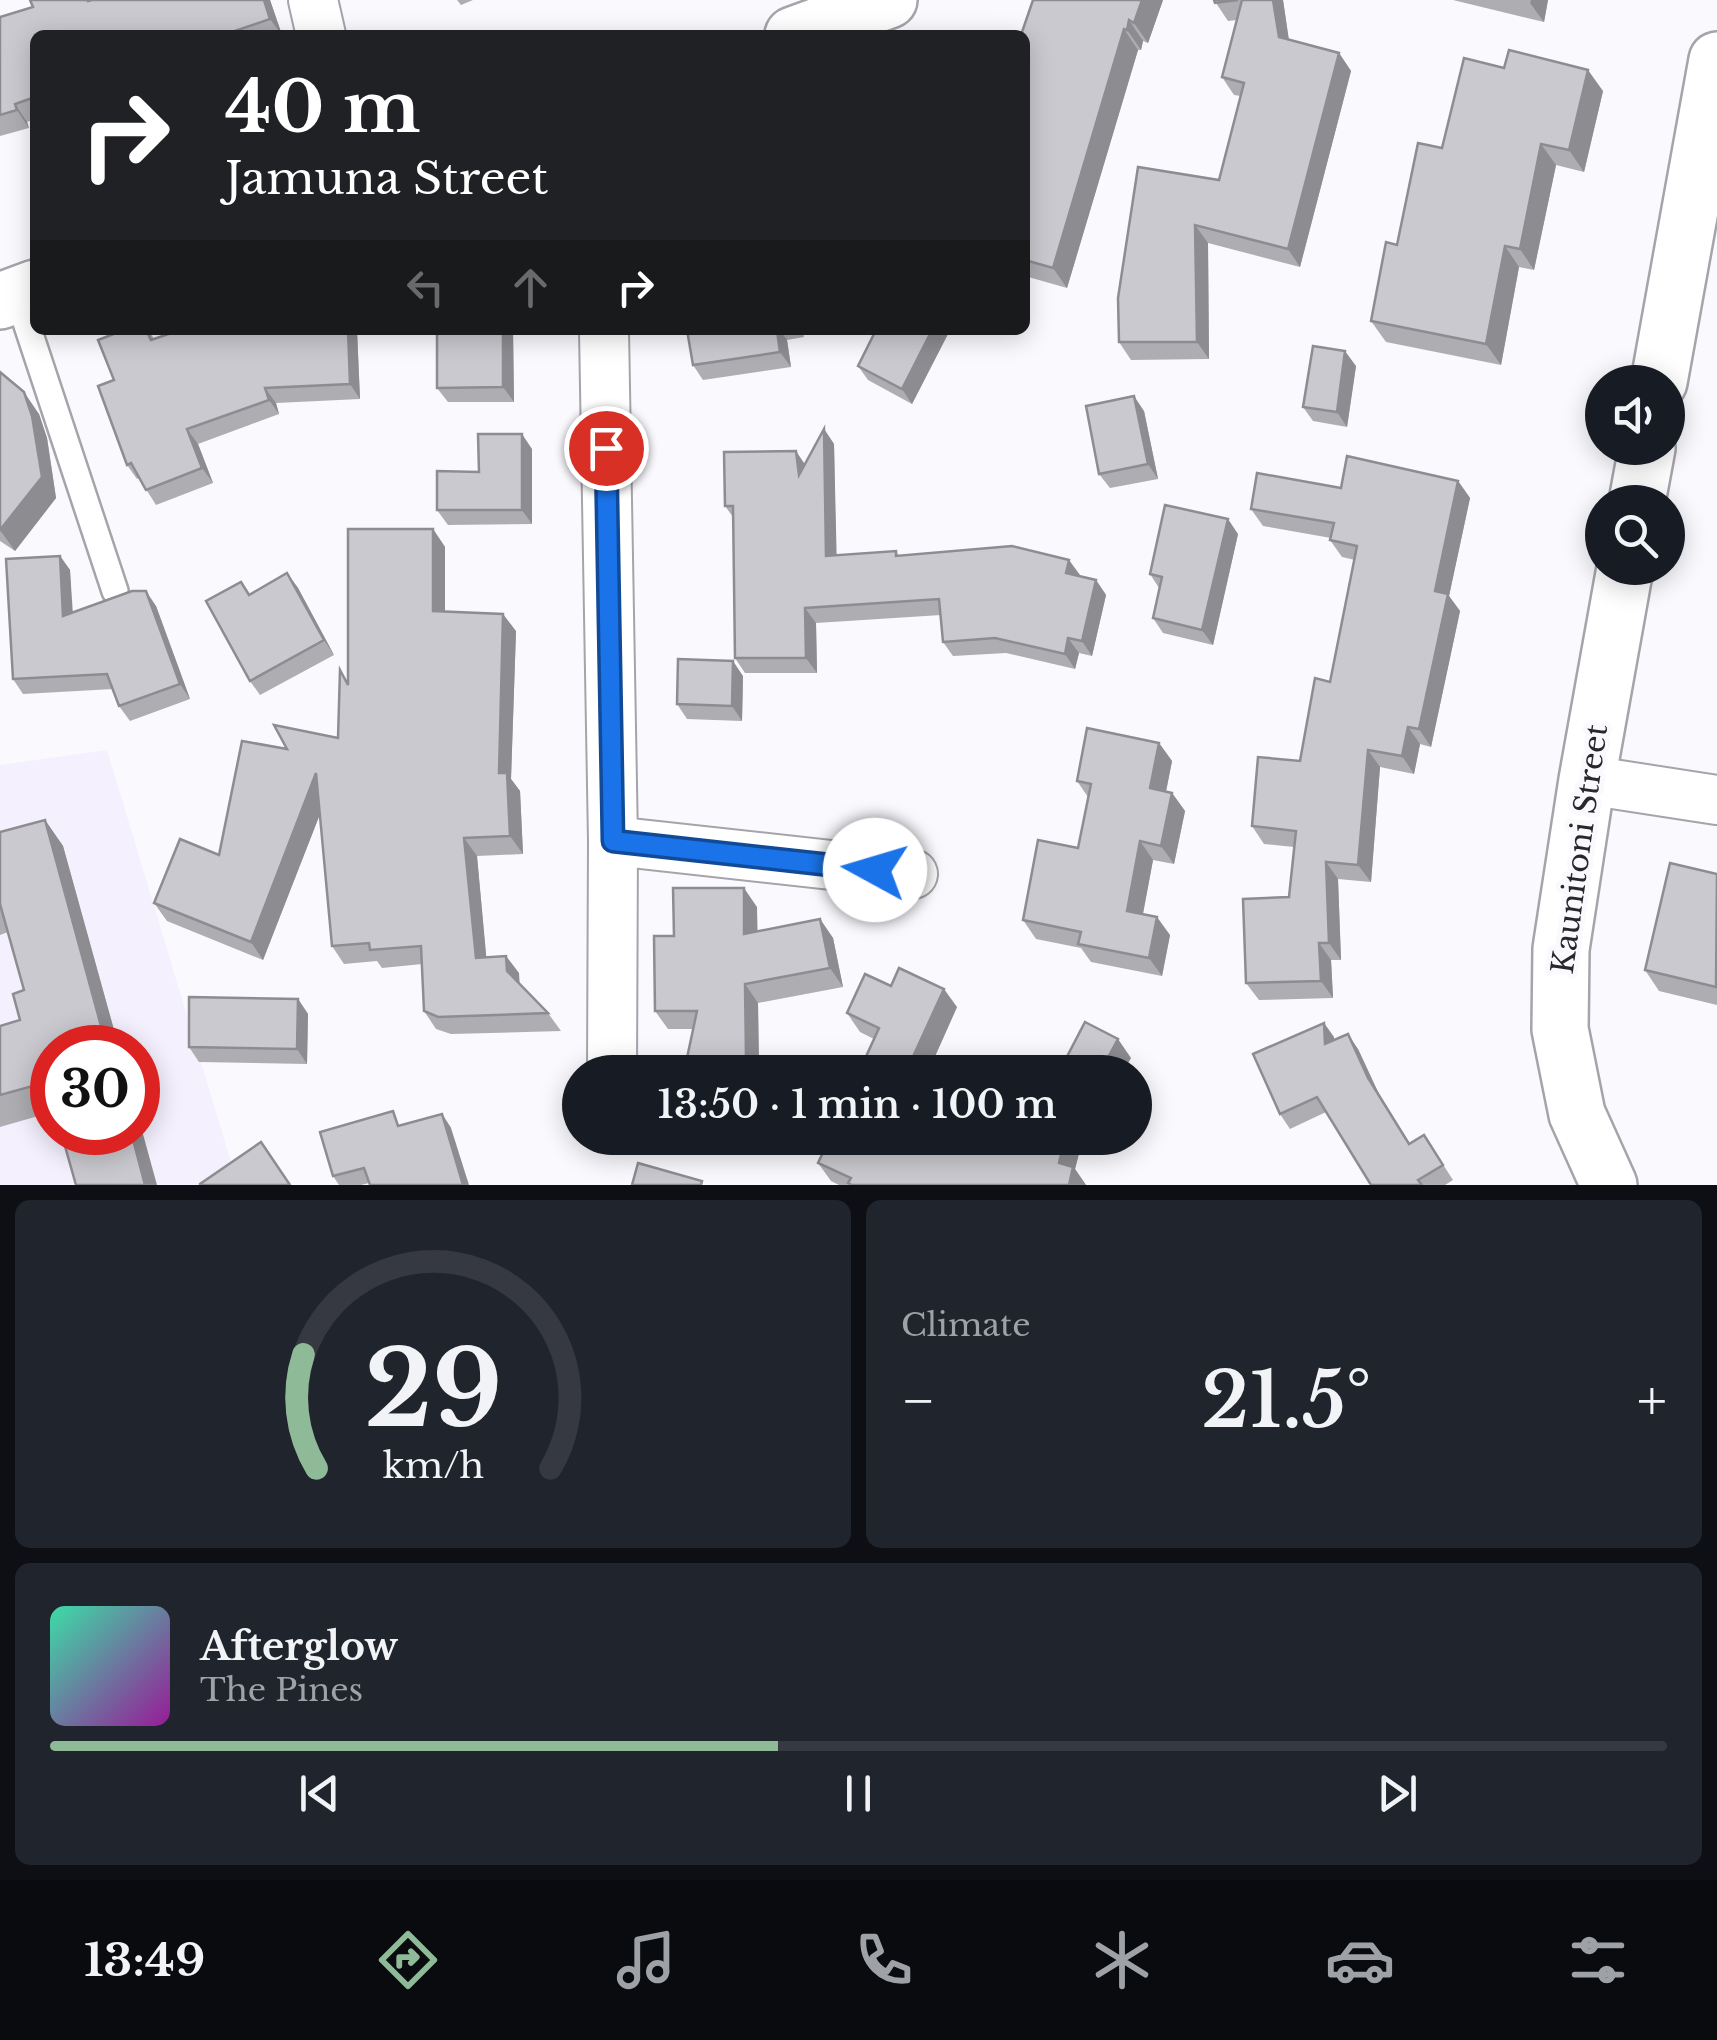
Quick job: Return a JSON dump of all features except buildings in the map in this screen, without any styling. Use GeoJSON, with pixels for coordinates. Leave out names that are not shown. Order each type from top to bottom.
{"type":"FeatureCollection","features":[{"type":"Feature","properties":{"kind":"street"},"geometry":{"type":"LineString","coordinates":[[313,0],[320,30]]}},
{"type":"Feature","properties":{"kind":"street"},"geometry":{"type":"LineString","coordinates":[[808,30],[889,0]]}},
{"type":"Feature","properties":{"kind":"street"},"geometry":{"type":"LineString","coordinates":[[1662,365],[1717,60]]}},
{"type":"Feature","properties":{"kind":"street"},"geometry":{"type":"LineString","coordinates":[[604,335],[613,841],[612,1055]]}},
{"type":"Feature","properties":{"kind":"street","name":"Kaunitoni Street"},"geometry":{"type":"LineString","coordinates":[[1609,1185],[1577,1114],[1560,1029],[1562,948],[1586,780],[1622,585]]}},
{"type":"Feature","properties":{"kind":"street"},"geometry":{"type":"LineString","coordinates":[[1586,780],[1717,800]]}},
{"type":"Feature","properties":{"kind":"street"},"geometry":{"type":"LineString","coordinates":[[613,841],[913,874]]}},
{"type":"Feature","properties":{"kind":"lane"},"geometry":{"type":"LineString","coordinates":[[18,295],[30,332]]}},
{"type":"Feature","properties":{"kind":"lane"},"geometry":{"type":"LineString","coordinates":[[31,335],[115,591]]}},
{"type":"Feature","properties":{"kind":"shaded area"},"geometry":{"type":"Polygon","coordinates":[[[107,750],[238,1185],[0,1185],[0,765],[107,750]]]}},
{"type":"Feature","properties":{"kind":"route"},"geometry":{"type":"LineString","coordinates":[[606,448],[613,841],[875,870]]}}]}
